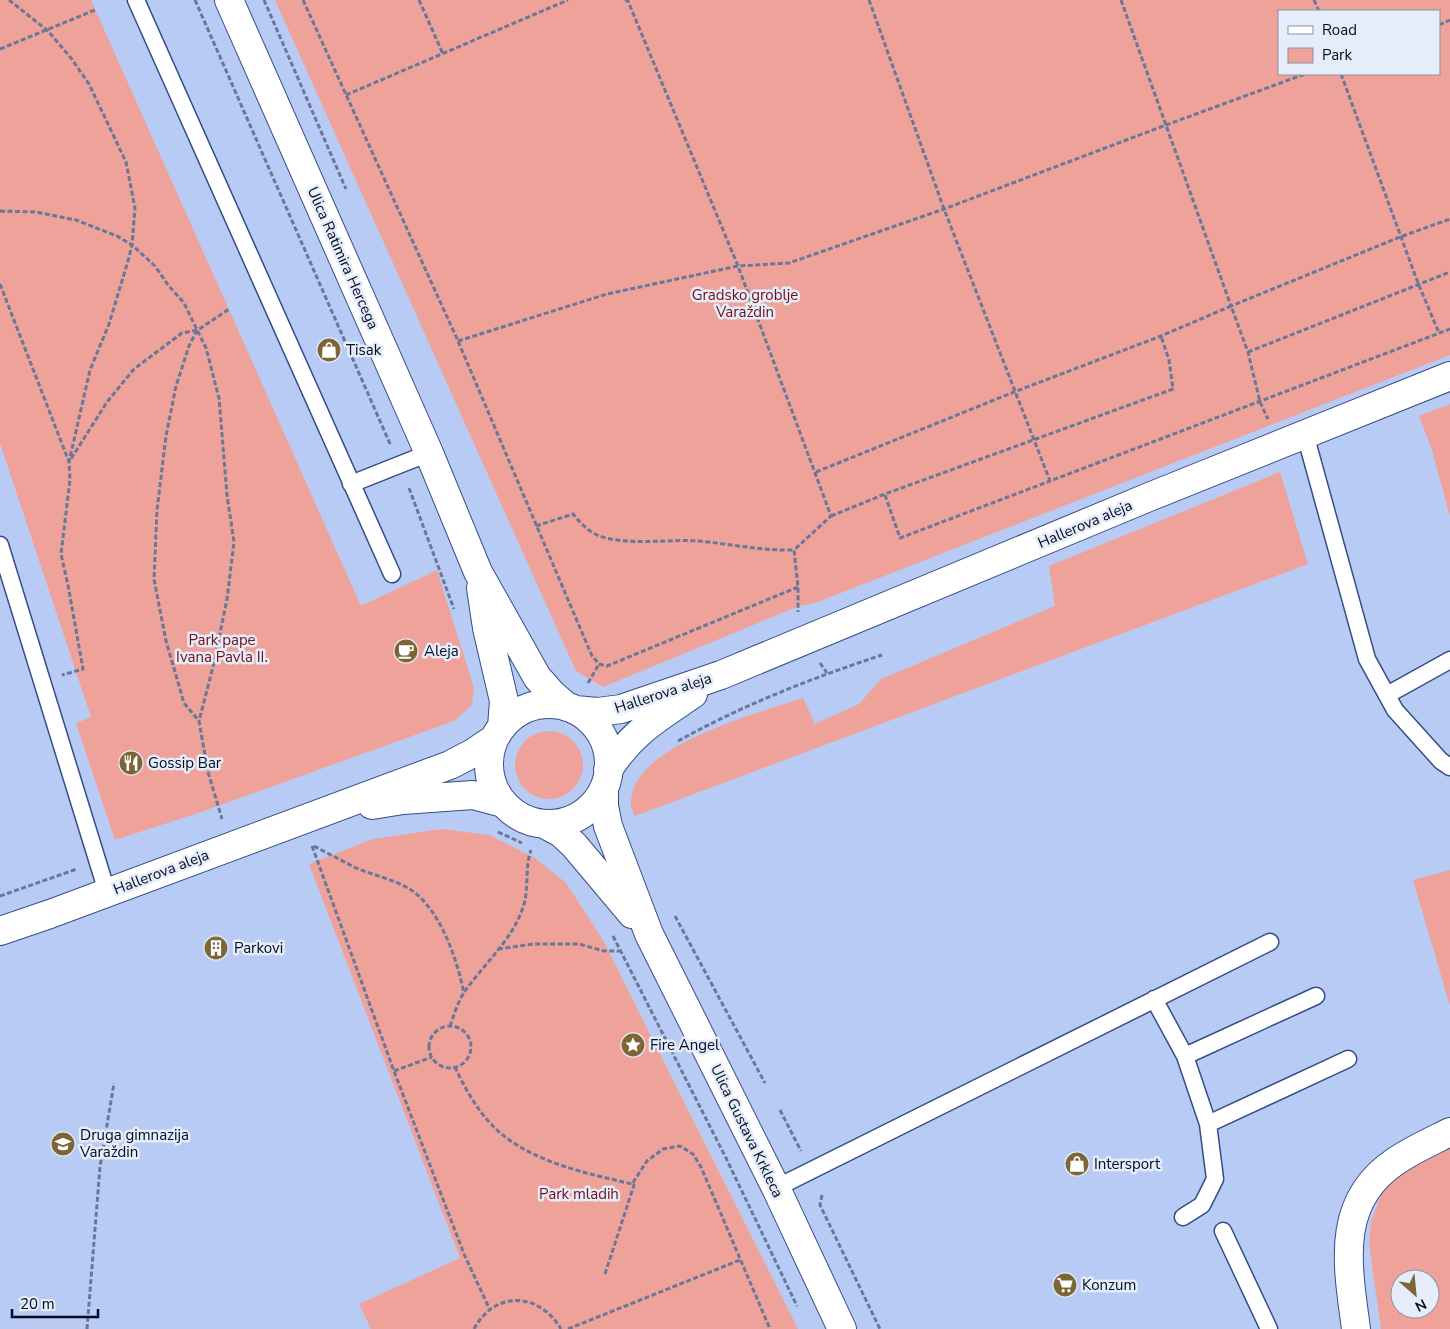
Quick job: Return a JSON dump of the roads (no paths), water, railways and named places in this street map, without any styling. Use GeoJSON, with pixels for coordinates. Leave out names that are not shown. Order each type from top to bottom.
{"type":"FeatureCollection","features":[{"type":"Feature","properties":{"kind":"main road","name":"Ulica Ratimira Hercega"},"geometry":{"type":"LineString","coordinates":[[229,0],[429,453],[478,572],[537,678],[550,693],[576,701]]}},
{"type":"Feature","properties":{"kind":"main road","name":"Hallerova aleja"},"geometry":{"type":"LineString","coordinates":[[576,701],[598,712],[621,709],[721,674],[1150,497],[1450,376]]}},
{"type":"Feature","properties":{"kind":"main road","name":"Ulica Ratimira Hercega"},"geometry":{"type":"LineString","coordinates":[[478,572],[487,628],[504,701],[498,733]]}},
{"type":"Feature","properties":{"kind":"main road","name":"Hallerova aleja"},"geometry":{"type":"LineString","coordinates":[[606,779],[620,751],[640,731],[721,674]]}},
{"type":"Feature","properties":{"kind":"main road"},"geometry":{"type":"LineString","coordinates":[[576,701],[601,734],[608,751],[606,779],[594,803],[580,815],[563,822],[538,840],[529,821],[514,813],[503,803],[494,789],[489,772],[489,756],[498,733],[515,714],[531,707],[576,701]]}},
{"type":"Feature","properties":{"kind":"main road","name":"Hallerova aleja"},"geometry":{"type":"LineString","coordinates":[[0,931],[450,764],[473,753],[498,733]]}},
{"type":"Feature","properties":{"kind":"main road","name":"Ulica Gustava Krkleca"},"geometry":{"type":"LineString","coordinates":[[606,779],[604,806],[608,826],[649,934],[776,1188],[842,1329]]}},
{"type":"Feature","properties":{"kind":"main road","name":"Hallerova aleja"},"geometry":{"type":"LineString","coordinates":[[322,813],[403,800],[472,795],[503,803]]}},
{"type":"Feature","properties":{"kind":"main road","name":"Ulica Gustava Krkleca"},"geometry":{"type":"LineString","coordinates":[[538,840],[561,833],[574,845],[649,934]]}},
{"type":"Feature","properties":{"kind":"main road"},"geometry":{"type":"LineString","coordinates":[[1356,1329],[1348,1252],[1350,1230],[1365,1191],[1378,1175],[1396,1161],[1450,1132]]}},
{"type":"Feature","properties":{"kind":"lane"},"geometry":{"type":"LineString","coordinates":[[136,0],[392,574]]}},
{"type":"Feature","properties":{"kind":"lane"},"geometry":{"type":"LineString","coordinates":[[1306,434],[1367,660],[1395,710],[1441,761],[1450,766]]}},
{"type":"Feature","properties":{"kind":"lane"},"geometry":{"type":"LineString","coordinates":[[351,484],[429,453]]}},
{"type":"Feature","properties":{"kind":"lane"},"geometry":{"type":"LineString","coordinates":[[0,545],[107,892]]}},
{"type":"Feature","properties":{"kind":"lane"},"geometry":{"type":"LineString","coordinates":[[1387,695],[1450,660]]}},
{"type":"Feature","properties":{"kind":"lane"},"geometry":{"type":"LineString","coordinates":[[776,1188],[1270,942]]}},
{"type":"Feature","properties":{"kind":"lane"},"geometry":{"type":"LineString","coordinates":[[1185,1056],[1316,996]]}},
{"type":"Feature","properties":{"kind":"lane"},"geometry":{"type":"LineString","coordinates":[[1154,999],[1185,1056],[1208,1124],[1215,1179],[1202,1205],[1183,1217]]}},
{"type":"Feature","properties":{"kind":"lane"},"geometry":{"type":"LineString","coordinates":[[1208,1124],[1348,1059]]}},
{"type":"Feature","properties":{"kind":"lane"},"geometry":{"type":"LineString","coordinates":[[1223,1231],[1269,1329]]}},
{"type":"Feature","properties":{"kind":"place","name":"Tisak"},"geometry":{"type":"Point","coordinates":[329,350]}},
{"type":"Feature","properties":{"kind":"place","name":"Aleja"},"geometry":{"type":"Point","coordinates":[406,651]}},
{"type":"Feature","properties":{"kind":"place","name":"Gossip Bar"},"geometry":{"type":"Point","coordinates":[131,763]}},
{"type":"Feature","properties":{"kind":"place","name":"Parkovi"},"geometry":{"type":"Point","coordinates":[216,948]}},
{"type":"Feature","properties":{"kind":"place","name":"Fire Angel"},"geometry":{"type":"Point","coordinates":[633,1045]}},
{"type":"Feature","properties":{"kind":"place","name":"Druga gimnazija Varaždin"},"geometry":{"type":"Point","coordinates":[63,1144]}},
{"type":"Feature","properties":{"kind":"place","name":"Intersport"},"geometry":{"type":"Point","coordinates":[1077,1164]}},
{"type":"Feature","properties":{"kind":"place","name":"Konzum"},"geometry":{"type":"Point","coordinates":[1065,1285]}},
{"type":"Feature","properties":{"kind":"park label","name":"Gradsko groblje Varaždin"},"geometry":{"type":"Point","coordinates":[745,304]}},
{"type":"Feature","properties":{"kind":"park label","name":"Park pape Ivana Pavla II."},"geometry":{"type":"Point","coordinates":[222,648]}},
{"type":"Feature","properties":{"kind":"park label","name":"Park mladih"},"geometry":{"type":"Point","coordinates":[579,1194]}}]}
